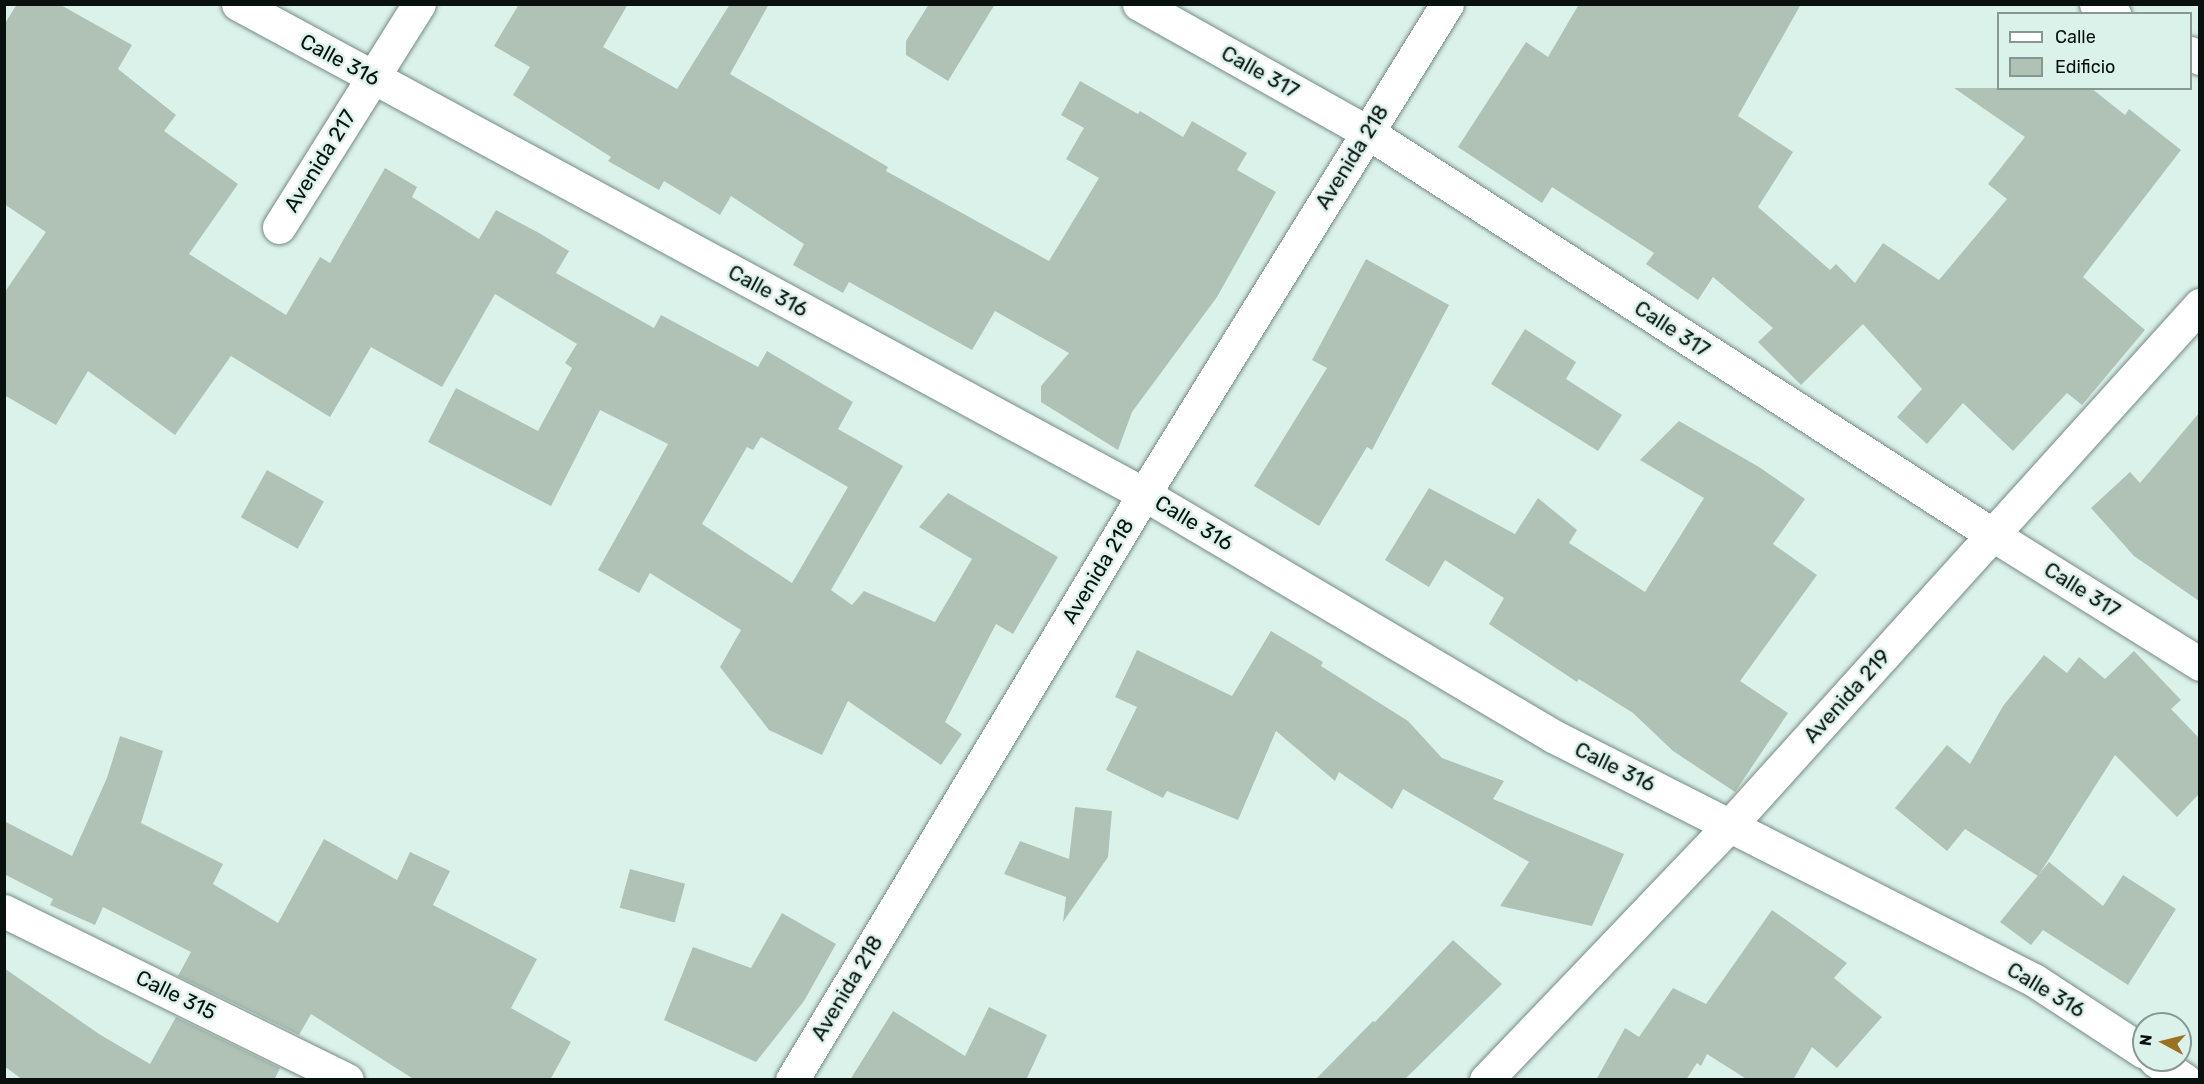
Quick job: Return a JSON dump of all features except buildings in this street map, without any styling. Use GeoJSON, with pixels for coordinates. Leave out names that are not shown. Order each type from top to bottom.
{"type":"FeatureCollection","features":[{"type":"Feature","properties":{"kind":"street","name":"Calle 316"},"geometry":{"type":"LineString","coordinates":[[238,4],[1144,494],[1553,736],[1731,824],[2034,980],[2132,1044]]}},
{"type":"Feature","properties":{"kind":"street","name":"Avenida 217"},"geometry":{"type":"LineString","coordinates":[[279,227],[419,4]]}},
{"type":"Feature","properties":{"kind":"street","name":"Calle 317"},"geometry":{"type":"LineString","coordinates":[[1139,4],[1366,132],[1993,535],[2199,664]]}},
{"type":"Feature","properties":{"kind":"street","name":"Avenida 218"},"geometry":{"type":"LineString","coordinates":[[792,1080],[1144,494],[1447,4]]}},
{"type":"Feature","properties":{"kind":"street"},"geometry":{"type":"LineString","coordinates":[[2096,4],[2110,12]]}},
{"type":"Feature","properties":{"kind":"street","name":"Avenida 219"},"geometry":{"type":"LineString","coordinates":[[1486,1080],[1731,824],[2199,304]]}},
{"type":"Feature","properties":{"kind":"street","name":"Calle 315"},"geometry":{"type":"LineString","coordinates":[[4,911],[347,1080]]}}]}
